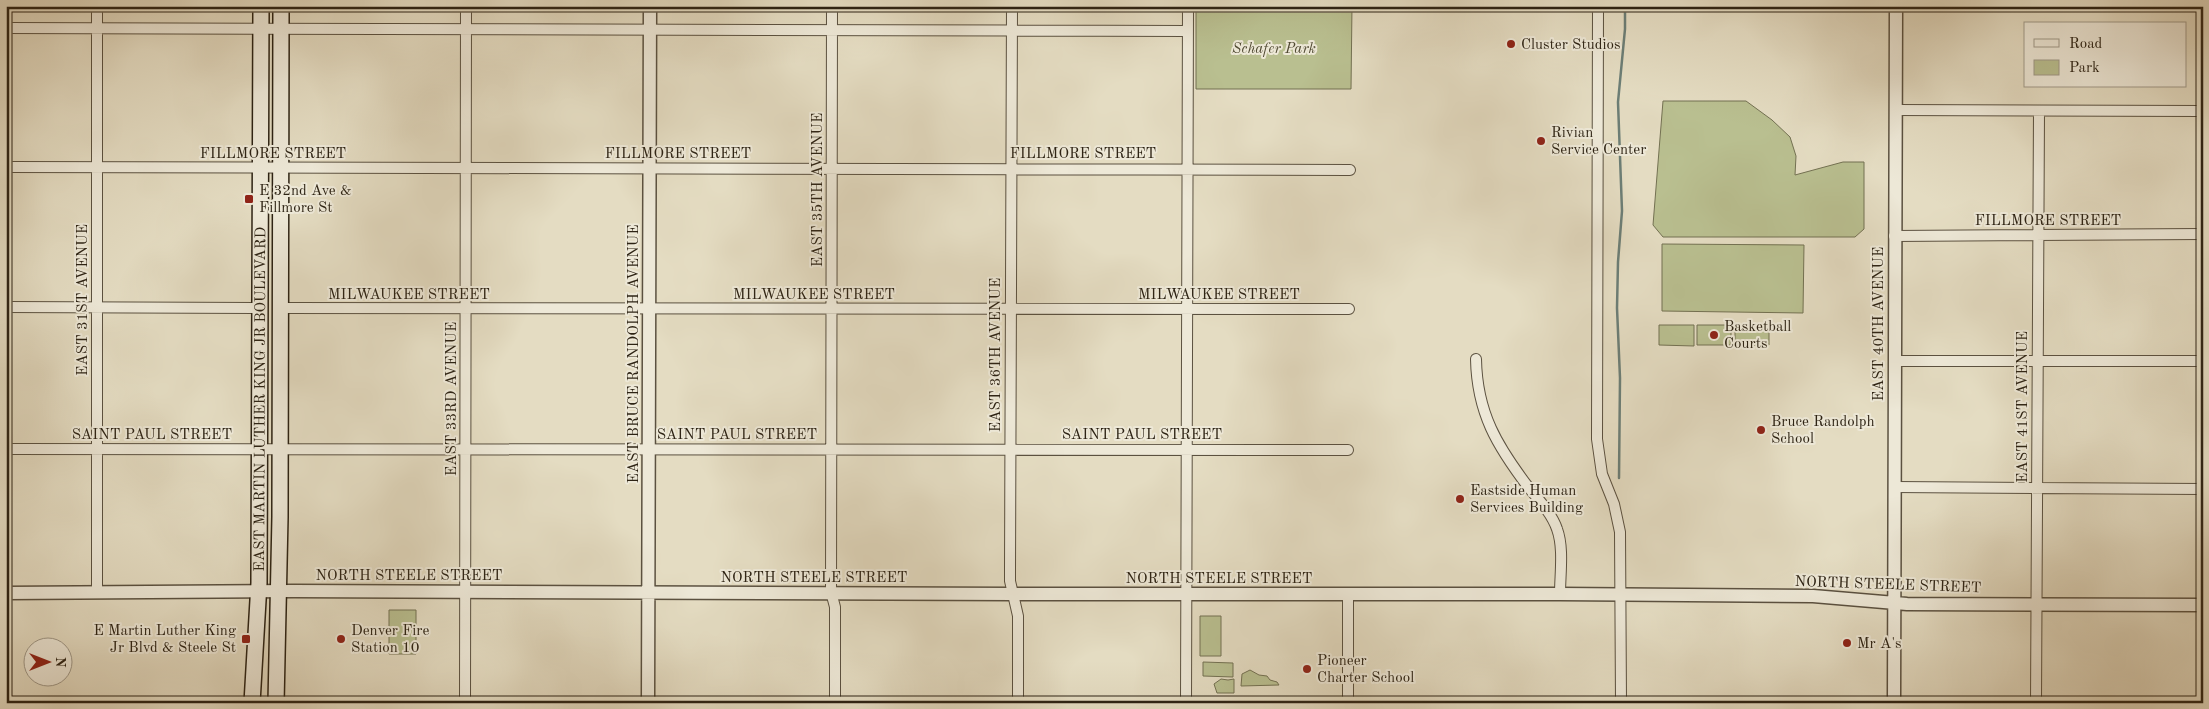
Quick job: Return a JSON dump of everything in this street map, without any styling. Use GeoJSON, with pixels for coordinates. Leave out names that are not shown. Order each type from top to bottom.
{"type":"FeatureCollection","features":[{"type":"Feature","properties":{"kind":"main road","name":"EAST MARTIN LUTHER KING JR BOULEVARD"},"geometry":{"type":"LineString","coordinates":[[252,703],[259,592],[261,6]]}},
{"type":"Feature","properties":{"kind":"main road","name":"EAST MARTIN LUTHER KING JR BOULEVARD"},"geometry":{"type":"LineString","coordinates":[[276,703],[279,591],[281,6]]}},
{"type":"Feature","properties":{"kind":"street","name":"EAST 31ST AVENUE"},"geometry":{"type":"LineString","coordinates":[[97,6],[97,594]]}},
{"type":"Feature","properties":{"kind":"street","name":"EAST 33RD AVENUE"},"geometry":{"type":"LineString","coordinates":[[465,703],[466,6]]}},
{"type":"Feature","properties":{"kind":"street","name":"EAST BRUCE RANDOLPH AVENUE"},"geometry":{"type":"LineString","coordinates":[[648,703],[650,6]]}},
{"type":"Feature","properties":{"kind":"street","name":"EAST 35TH AVENUE"},"geometry":{"type":"LineString","coordinates":[[832,6],[831,592],[835,607],[835,703]]}},
{"type":"Feature","properties":{"kind":"street","name":"EAST 36TH AVENUE"},"geometry":{"type":"LineString","coordinates":[[1012,6],[1010,569],[1018,616],[1018,703]]}},
{"type":"Feature","properties":{"kind":"street"},"geometry":{"type":"LineString","coordinates":[[1186,703],[1188,6]]}},
{"type":"Feature","properties":{"kind":"street"},"geometry":{"type":"LineString","coordinates":[[1598,6],[1597,439],[1602,474],[1619,522],[1626,595],[1621,703]]}},
{"type":"Feature","properties":{"kind":"street","name":"EAST 40TH AVENUE"},"geometry":{"type":"LineString","coordinates":[[1894,703],[1896,6]]}},
{"type":"Feature","properties":{"kind":"street"},"geometry":{"type":"LineString","coordinates":[[6,28],[1188,31]]}},
{"type":"Feature","properties":{"kind":"street"},"geometry":{"type":"LineString","coordinates":[[1895,110],[2203,111]]}},
{"type":"Feature","properties":{"kind":"street","name":"EAST 41ST AVENUE"},"geometry":{"type":"LineString","coordinates":[[2036,703],[2039,111]]}},
{"type":"Feature","properties":{"kind":"street","name":"FILLMORE STREET"},"geometry":{"type":"LineString","coordinates":[[6,167],[97,166],[261,169],[832,167],[1350,170]]}},
{"type":"Feature","properties":{"kind":"street","name":"FILLMORE STREET"},"geometry":{"type":"LineString","coordinates":[[1894,236],[2203,234]]}},
{"type":"Feature","properties":{"kind":"street"},"geometry":{"type":"LineString","coordinates":[[6,307],[260,308]]}},
{"type":"Feature","properties":{"kind":"street","name":"MILWAUKEE STREET"},"geometry":{"type":"LineString","coordinates":[[280,308],[466,310],[1349,309]]}},
{"type":"Feature","properties":{"kind":"street"},"geometry":{"type":"LineString","coordinates":[[1476,359],[1479,395],[1494,437],[1511,464],[1550,515],[1558,530],[1560,594]]}},
{"type":"Feature","properties":{"kind":"street"},"geometry":{"type":"LineString","coordinates":[[1894,361],[2203,361]]}},
{"type":"Feature","properties":{"kind":"street","name":"SAINT PAUL STREET"},"geometry":{"type":"LineString","coordinates":[[6,449],[1348,450]]}},
{"type":"Feature","properties":{"kind":"street"},"geometry":{"type":"LineString","coordinates":[[1894,487],[2203,489]]}},
{"type":"Feature","properties":{"kind":"street","name":"NORTH STEELE STREET"},"geometry":{"type":"LineString","coordinates":[[6,593],[97,594],[279,591],[1560,594],[1813,596],[1894,604],[2203,605]]}},
{"type":"Feature","properties":{"kind":"street"},"geometry":{"type":"LineString","coordinates":[[1348,594],[1348,703]]}},
{"type":"Feature","properties":{"kind":"green space","name":"Schafer Park"},"geometry":{"type":"Polygon","coordinates":[[[1196,6],[1352,6],[1351,89],[1196,89],[1196,6]]]}},
{"type":"Feature","properties":{"kind":"green space"},"geometry":{"type":"Polygon","coordinates":[[[1663,101],[1746,101],[1772,120],[1790,137],[1796,156],[1795,175],[1843,162],[1864,162],[1864,229],[1855,237],[1663,237],[1653,225],[1663,101]]]}},
{"type":"Feature","properties":{"kind":"green space"},"geometry":{"type":"Polygon","coordinates":[[[1662,244],[1804,245],[1803,313],[1662,311],[1662,244]]]}},
{"type":"Feature","properties":{"kind":"green space"},"geometry":{"type":"Polygon","coordinates":[[[1659,325],[1694,325],[1694,346],[1659,345],[1659,325]]]}},
{"type":"Feature","properties":{"kind":"green space","name":"Basketball Courts"},"geometry":{"type":"Polygon","coordinates":[[[1697,325],[1731,325],[1731,345],[1697,345],[1697,325]]]}},
{"type":"Feature","properties":{"kind":"green space"},"geometry":{"type":"Polygon","coordinates":[[[1735,325],[1769,325],[1769,345],[1735,345],[1735,325]]]}},
{"type":"Feature","properties":{"kind":"green space"},"geometry":{"type":"Polygon","coordinates":[[[389,610],[416,610],[416,654],[389,654],[389,610]]]}},
{"type":"Feature","properties":{"kind":"green space"},"geometry":{"type":"Polygon","coordinates":[[[1200,616],[1221,616],[1221,656],[1200,656],[1200,616]]]}},
{"type":"Feature","properties":{"kind":"green space"},"geometry":{"type":"Polygon","coordinates":[[[1203,662],[1233,663],[1233,677],[1203,676],[1203,662]]]}},
{"type":"Feature","properties":{"kind":"green space"},"geometry":{"type":"Polygon","coordinates":[[[1250,670],[1259,675],[1267,676],[1279,685],[1241,686],[1242,674],[1250,670]]]}},
{"type":"Feature","properties":{"kind":"green space"},"geometry":{"type":"Polygon","coordinates":[[[1221,679],[1234,679],[1234,693],[1217,693],[1214,684],[1221,679]]]}},
{"type":"Feature","properties":{"kind":"waterway"},"geometry":{"type":"LineString","coordinates":[[1619,478],[1620,378],[1617,308],[1622,211],[1618,102],[1625,29],[1625,6]]}},
{"type":"Feature","properties":{"kind":"place","name":"Cluster Studios"},"geometry":{"type":"Point","coordinates":[1511,44]}},
{"type":"Feature","properties":{"kind":"place","name":"Rivian Service Center"},"geometry":{"type":"Point","coordinates":[1541,141]}},
{"type":"Feature","properties":{"kind":"place","name":"E 32nd Ave & Fillmore St"},"geometry":{"type":"Point","coordinates":[249,199]}},
{"type":"Feature","properties":{"kind":"place","name":"Basketball Courts"},"geometry":{"type":"Point","coordinates":[1714,335]}},
{"type":"Feature","properties":{"kind":"place","name":"Bruce Randolph School"},"geometry":{"type":"Point","coordinates":[1761,430]}},
{"type":"Feature","properties":{"kind":"place","name":"Eastside Human Services Building"},"geometry":{"type":"Point","coordinates":[1460,499]}},
{"type":"Feature","properties":{"kind":"place","name":"E Martin Luther King Jr Blvd & Steele St"},"geometry":{"type":"Point","coordinates":[246,639]}},
{"type":"Feature","properties":{"kind":"place","name":"Denver Fire Station 10"},"geometry":{"type":"Point","coordinates":[341,639]}},
{"type":"Feature","properties":{"kind":"place","name":"Mr A's"},"geometry":{"type":"Point","coordinates":[1847,643]}},
{"type":"Feature","properties":{"kind":"place","name":"Pioneer Charter School"},"geometry":{"type":"Point","coordinates":[1307,669]}}]}
